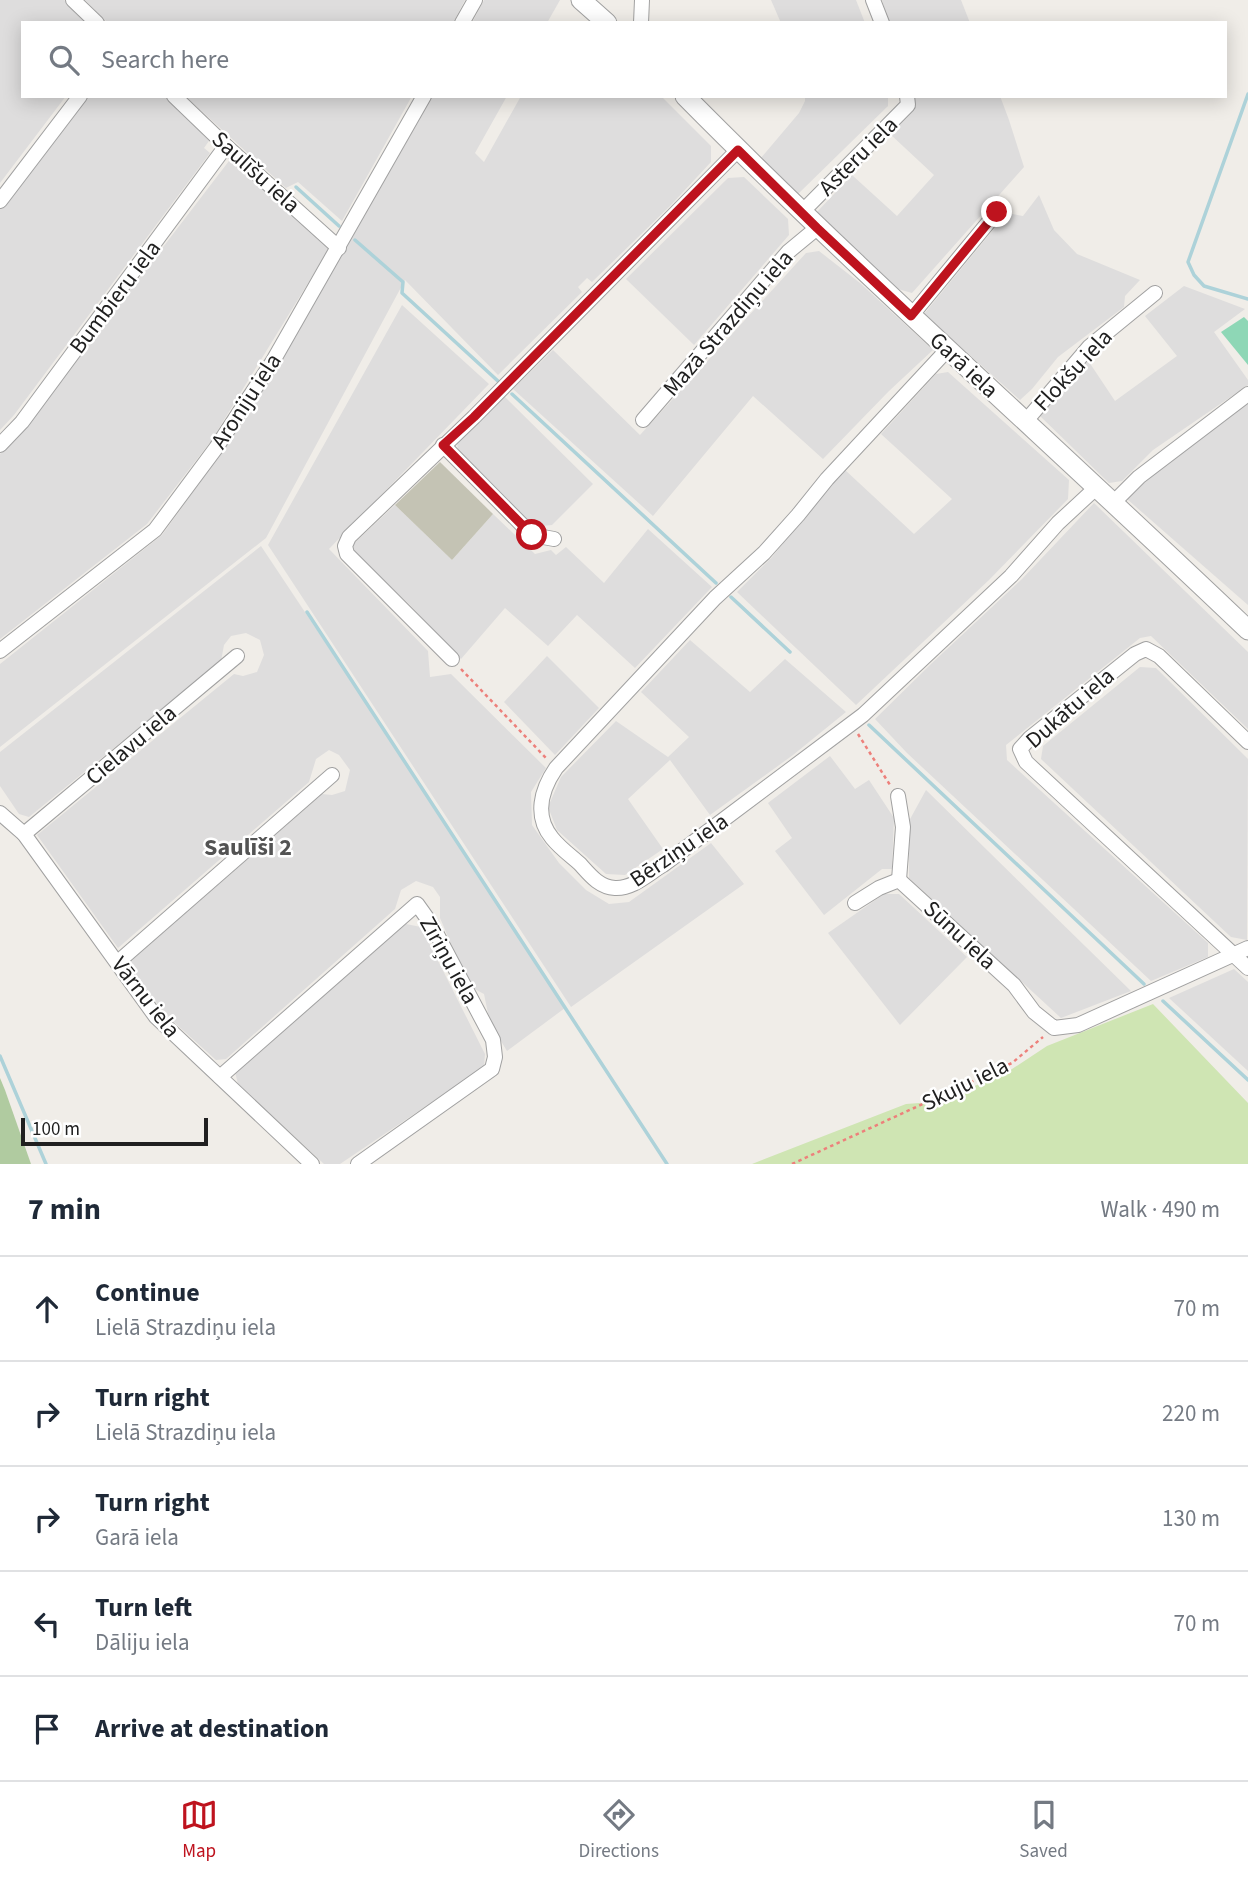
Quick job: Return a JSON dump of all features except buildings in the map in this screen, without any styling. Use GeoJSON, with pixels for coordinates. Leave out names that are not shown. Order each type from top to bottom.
{"type":"FeatureCollection","features":[{"type":"Feature","properties":{"kind":"street"},"geometry":{"type":"LineString","coordinates":[[73,0],[95,21]]}},
{"type":"Feature","properties":{"kind":"street"},"geometry":{"type":"LineString","coordinates":[[464,21],[475,0]]}},
{"type":"Feature","properties":{"kind":"street"},"geometry":{"type":"LineString","coordinates":[[581,0],[605,21]]}},
{"type":"Feature","properties":{"kind":"street"},"geometry":{"type":"LineString","coordinates":[[641,21],[642,0]]}},
{"type":"Feature","properties":{"kind":"street"},"geometry":{"type":"LineString","coordinates":[[873,0],[881,21]]}},
{"type":"Feature","properties":{"kind":"street"},"geometry":{"type":"LineString","coordinates":[[0,201],[78,98]]}},
{"type":"Feature","properties":{"kind":"street","name":"Saulīšu iela"},"geometry":{"type":"LineString","coordinates":[[176,98],[339,248]]}},
{"type":"Feature","properties":{"kind":"street","name":"Aroniju iela"},"geometry":{"type":"LineString","coordinates":[[0,651],[155,530],[216,449],[273,361],[423,98]]}},
{"type":"Feature","properties":{"kind":"street","name":"Garā iela"},"geometry":{"type":"LineString","coordinates":[[687,98],[817,228],[1248,629]]}},
{"type":"Feature","properties":{"kind":"street","name":"Asteru iela"},"geometry":{"type":"LineString","coordinates":[[802,212],[908,105],[907,98]]}},
{"type":"Feature","properties":{"kind":"street","name":"Bumbieru iela"},"geometry":{"type":"LineString","coordinates":[[0,445],[22,422],[226,146]]}},
{"type":"Feature","properties":{"kind":"street"},"geometry":{"type":"LineString","coordinates":[[452,659],[347,554],[345,546],[349,537],[474,417],[738,150]]}},
{"type":"Feature","properties":{"kind":"street"},"geometry":{"type":"LineString","coordinates":[[911,316],[997,212]]}},
{"type":"Feature","properties":{"kind":"street","name":"Mazā Strazdiņu iela"},"geometry":{"type":"LineString","coordinates":[[643,420],[788,252],[817,228]]}},
{"type":"Feature","properties":{"kind":"street","name":"Flokšu iela"},"geometry":{"type":"LineString","coordinates":[[1025,422],[1089,347],[1155,293]]}},
{"type":"Feature","properties":{"kind":"street","name":"Bērziņu iela"},"geometry":{"type":"LineString","coordinates":[[947,350],[827,479],[764,553],[715,598],[556,768],[547,781],[541,799],[544,824],[552,838],[602,885],[629,887],[704,836],[863,715],[1011,576],[1058,523],[1097,487]]}},
{"type":"Feature","properties":{"kind":"street"},"geometry":{"type":"LineString","coordinates":[[1114,502],[1139,477],[1248,394]]}},
{"type":"Feature","properties":{"kind":"street"},"geometry":{"type":"LineString","coordinates":[[443,445],[532,535],[554,539]]}},
{"type":"Feature","properties":{"kind":"street","name":"Dukātu iela"},"geometry":{"type":"LineString","coordinates":[[1233,955],[1026,762],[1020,749],[1135,653],[1146,649],[1159,656],[1248,742]]}},
{"type":"Feature","properties":{"kind":"street","name":"Cielavu iela"},"geometry":{"type":"LineString","coordinates":[[24,834],[237,656]]}},
{"type":"Feature","properties":{"kind":"street"},"geometry":{"type":"LineString","coordinates":[[118,962],[332,775]]}},
{"type":"Feature","properties":{"kind":"street"},"geometry":{"type":"LineString","coordinates":[[855,903],[879,888],[899,880],[903,827],[898,796]]}},
{"type":"Feature","properties":{"kind":"street","name":"Vārnu iela"},"geometry":{"type":"LineString","coordinates":[[0,813],[24,834],[156,1017],[312,1164]]}},
{"type":"Feature","properties":{"kind":"street","name":"Sūnu iela"},"geometry":{"type":"LineString","coordinates":[[899,880],[1014,985],[1034,1012],[1054,1028]]}},
{"type":"Feature","properties":{"kind":"street","name":"Zīriņu iela"},"geometry":{"type":"LineString","coordinates":[[220,1077],[417,904],[432,925],[493,1040],[495,1057],[492,1069],[358,1164]]}},
{"type":"Feature","properties":{"kind":"street"},"geometry":{"type":"LineString","coordinates":[[1054,1028],[1077,1025],[1248,948]]}},
{"type":"Feature","properties":{"kind":"street"},"geometry":{"type":"LineString","coordinates":[[1233,955],[1248,968]]}},
{"type":"Feature","properties":{"kind":"path"},"geometry":{"type":"LineString","coordinates":[[452,659],[556,768]]}},
{"type":"Feature","properties":{"kind":"path"},"geometry":{"type":"LineString","coordinates":[[851,724],[898,796]]}},
{"type":"Feature","properties":{"kind":"path","name":"Skuju iela"},"geometry":{"type":"LineString","coordinates":[[792,1164],[1012,1063],[1054,1028]]}},
{"type":"Feature","properties":{"kind":"shaded area"},"geometry":{"type":"Polygon","coordinates":[[[0,0],[64,0],[87,21],[21,21],[21,98],[64,98],[0,183],[0,0]]]}},
{"type":"Feature","properties":{"kind":"shaded area"},"geometry":{"type":"Polygon","coordinates":[[[85,0],[465,0],[454,21],[106,21],[85,0]]]}},
{"type":"Feature","properties":{"kind":"shaded area"},"geometry":{"type":"Polygon","coordinates":[[[484,0],[560,0],[548,21],[473,21],[484,0]]]}},
{"type":"Feature","properties":{"kind":"shaded area"},"geometry":{"type":"Polygon","coordinates":[[[771,0],[856,0],[864,21],[780,21],[771,0]]]}},
{"type":"Feature","properties":{"kind":"shaded area"},"geometry":{"type":"Polygon","coordinates":[[[882,0],[961,0],[969,21],[888,21],[882,0]]]}},
{"type":"Feature","properties":{"kind":"shaded area"},"geometry":{"type":"Polygon","coordinates":[[[85,98],[171,98],[211,138],[204,148],[210,153],[0,430],[0,203],[85,98]]]}},
{"type":"Feature","properties":{"kind":"shaded area"},"geometry":{"type":"Polygon","coordinates":[[[187,98],[411,98],[342,221],[298,182],[286,188],[187,98]]]}},
{"type":"Feature","properties":{"kind":"shaded area"},"geometry":{"type":"Polygon","coordinates":[[[430,98],[506,98],[475,153],[484,162],[520,98],[663,98],[711,146],[711,162],[592,282],[587,278],[578,287],[582,292],[498,375],[405,280],[266,538],[0,747],[0,664],[162,535],[247,417],[430,98]]]}},
{"type":"Feature","properties":{"kind":"shaded area"},"geometry":{"type":"Polygon","coordinates":[[[805,98],[888,98],[888,106],[798,194],[760,159],[799,113],[805,98]]]}},
{"type":"Feature","properties":{"kind":"shaded area"},"geometry":{"type":"Polygon","coordinates":[[[914,98],[1001,98],[1024,167],[912,293],[898,289],[816,213],[852,175],[897,216],[934,175],[890,134],[916,104],[914,98]]]}},
{"type":"Feature","properties":{"kind":"shaded area"},"geometry":{"type":"Polygon","coordinates":[[[232,157],[329,249],[211,441],[147,524],[0,639],[0,454],[23,430],[232,157]]]}},
{"type":"Feature","properties":{"kind":"shaded area"},"geometry":{"type":"Polygon","coordinates":[[[744,177],[788,219],[789,235],[694,345],[626,279],[728,178],[744,177]]]}},
{"type":"Feature","properties":{"kind":"shaded area"},"geometry":{"type":"Polygon","coordinates":[[[1039,195],[1054,230],[1077,254],[1140,280],[1125,296],[1124,307],[1058,357],[1020,400],[924,314],[1007,213],[1023,216],[1039,195]]]}},
{"type":"Feature","properties":{"kind":"shaded area"},"geometry":{"type":"Polygon","coordinates":[[[819,251],[860,283],[933,350],[823,459],[753,396],[653,516],[513,389],[553,350],[640,435],[806,253],[819,251]]]}},
{"type":"Feature","properties":{"kind":"shaded area"},"geometry":{"type":"Polygon","coordinates":[[[1184,286],[1245,309],[1214,332],[1248,380],[1248,385],[1153,450],[1122,481],[1109,483],[1039,415],[1087,359],[1115,401],[1177,356],[1145,316],[1184,286]]]}},
{"type":"Feature","properties":{"kind":"shaded area"},"geometry":{"type":"Polygon","coordinates":[[[402,305],[489,384],[329,549],[428,651],[430,677],[451,674],[546,768],[531,792],[532,825],[559,863],[586,890],[609,904],[629,902],[711,843],[744,884],[571,1007],[268,545],[402,305]]]}},
{"type":"Feature","properties":{"kind":"shaded area"},"geometry":{"type":"Polygon","coordinates":[[[948,372],[1069,480],[1068,499],[989,580],[856,705],[737,592],[772,557],[844,469],[914,534],[952,499],[881,434],[936,374],[948,372]]]}},
{"type":"Feature","properties":{"kind":"shaded area"},"geometry":{"type":"Polygon","coordinates":[[[503,395],[593,484],[552,525],[531,527],[458,453],[457,441],[503,395]]]}},
{"type":"Feature","properties":{"kind":"shaded area"},"geometry":{"type":"Polygon","coordinates":[[[1248,401],[1248,605],[1127,499],[1164,465],[1248,401]]]}},
{"type":"Feature","properties":{"kind":"shaded area"},"geometry":{"type":"Polygon","coordinates":[[[440,462],[493,514],[452,560],[395,505],[440,462]]]}},
{"type":"Feature","properties":{"kind":"shaded area"},"geometry":{"type":"Polygon","coordinates":[[[1094,503],[1248,652],[1248,729],[1151,636],[1140,638],[1006,745],[1007,760],[1208,943],[1208,957],[1151,981],[907,753],[875,719],[1022,579],[1094,503]]]}},
{"type":"Feature","properties":{"kind":"shaded area"},"geometry":{"type":"Polygon","coordinates":[[[395,505],[452,560],[493,514],[535,554],[551,550],[556,555],[566,547],[604,583],[648,529],[712,587],[635,668],[577,615],[548,646],[505,608],[461,659],[409,604],[349,548],[395,505]]]}},
{"type":"Feature","properties":{"kind":"shaded area"},"geometry":{"type":"Polygon","coordinates":[[[261,546],[565,1008],[507,1051],[490,1023],[484,994],[469,986],[440,918],[440,897],[433,887],[416,881],[401,890],[395,909],[226,1059],[216,1060],[166,1015],[127,964],[322,794],[332,795],[345,791],[350,770],[339,755],[329,750],[316,759],[309,782],[118,948],[37,835],[234,674],[243,676],[257,672],[264,655],[260,640],[246,633],[231,636],[224,645],[221,661],[29,817],[19,814],[0,786],[0,752],[261,546]]]}},
{"type":"Feature","properties":{"kind":"shaded area"},"geometry":{"type":"Polygon","coordinates":[[[690,640],[750,692],[785,659],[846,712],[793,755],[710,815],[670,760],[628,799],[663,849],[625,875],[606,874],[557,830],[548,807],[561,777],[616,721],[668,757],[689,737],[641,692],[690,640]]]}},
{"type":"Feature","properties":{"kind":"shaded area"},"geometry":{"type":"Polygon","coordinates":[[[547,656],[599,708],[555,755],[504,702],[547,656]]]}},
{"type":"Feature","properties":{"kind":"shaded area"},"geometry":{"type":"Polygon","coordinates":[[[1140,667],[1156,668],[1248,759],[1247,940],[1231,937],[1041,759],[1043,746],[1140,667]]]}},
{"type":"Feature","properties":{"kind":"shaded area"},"geometry":{"type":"Polygon","coordinates":[[[830,756],[855,789],[869,780],[894,818],[892,869],[882,869],[824,915],[775,851],[792,838],[768,803],[830,756]]]}},
{"type":"Feature","properties":{"kind":"shaded area"},"geometry":{"type":"Polygon","coordinates":[[[926,790],[1131,991],[1061,1018],[909,878],[909,821],[926,790]]]}},
{"type":"Feature","properties":{"kind":"shaded area"},"geometry":{"type":"Polygon","coordinates":[[[884,894],[899,894],[967,957],[900,1025],[828,933],[884,894]]]}},
{"type":"Feature","properties":{"kind":"shaded area"},"geometry":{"type":"Polygon","coordinates":[[[406,924],[421,927],[485,1054],[484,1067],[340,1164],[324,1164],[238,1084],[235,1072],[406,924]]]}},
{"type":"Feature","properties":{"kind":"shaded area"},"geometry":{"type":"Polygon","coordinates":[[[1234,969],[1248,982],[1248,1071],[1169,998],[1234,969]]]}},
{"type":"Feature","properties":{"kind":"green space"},"geometry":{"type":"Polygon","coordinates":[[[1244,317],[1248,321],[1248,365],[1221,332],[1244,317]]]}},
{"type":"Feature","properties":{"kind":"green space"},"geometry":{"type":"Polygon","coordinates":[[[1153,1004],[1248,1103],[1248,1164],[752,1164],[906,1104],[933,1102],[1003,1075],[1047,1046],[1153,1004]]]}},
{"type":"Feature","properties":{"kind":"green space"},"geometry":{"type":"Polygon","coordinates":[[[0,1078],[5,1090],[31,1164],[0,1164],[0,1078]]]}},
{"type":"Feature","properties":{"kind":"waterway"},"geometry":{"type":"LineString","coordinates":[[1248,94],[1188,262],[1194,275],[1204,286],[1248,299]]}},
{"type":"Feature","properties":{"kind":"waterway"},"geometry":{"type":"LineString","coordinates":[[296,187],[339,226]]}},
{"type":"Feature","properties":{"kind":"waterway"},"geometry":{"type":"LineString","coordinates":[[355,240],[403,282],[402,293],[499,382]]}},
{"type":"Feature","properties":{"kind":"waterway"},"geometry":{"type":"LineString","coordinates":[[512,394],[716,583]]}},
{"type":"Feature","properties":{"kind":"waterway"},"geometry":{"type":"LineString","coordinates":[[731,597],[790,652]]}},
{"type":"Feature","properties":{"kind":"waterway"},"geometry":{"type":"LineString","coordinates":[[307,612],[667,1164]]}},
{"type":"Feature","properties":{"kind":"waterway"},"geometry":{"type":"LineString","coordinates":[[869,725],[1144,984]]}},
{"type":"Feature","properties":{"kind":"waterway"},"geometry":{"type":"LineString","coordinates":[[1163,1001],[1248,1080]]}},
{"type":"Feature","properties":{"kind":"waterway"},"geometry":{"type":"LineString","coordinates":[[0,1056],[46,1164]]}},
{"type":"Feature","properties":{"kind":"district","name":"Saulīši 2"},"geometry":{"type":"Point","coordinates":[248,847]}},
{"type":"Feature","properties":{"kind":"route"},"geometry":{"type":"LineString","coordinates":[[532,535],[443,445],[474,417],[738,150],[911,316],[997,212]]}}]}
